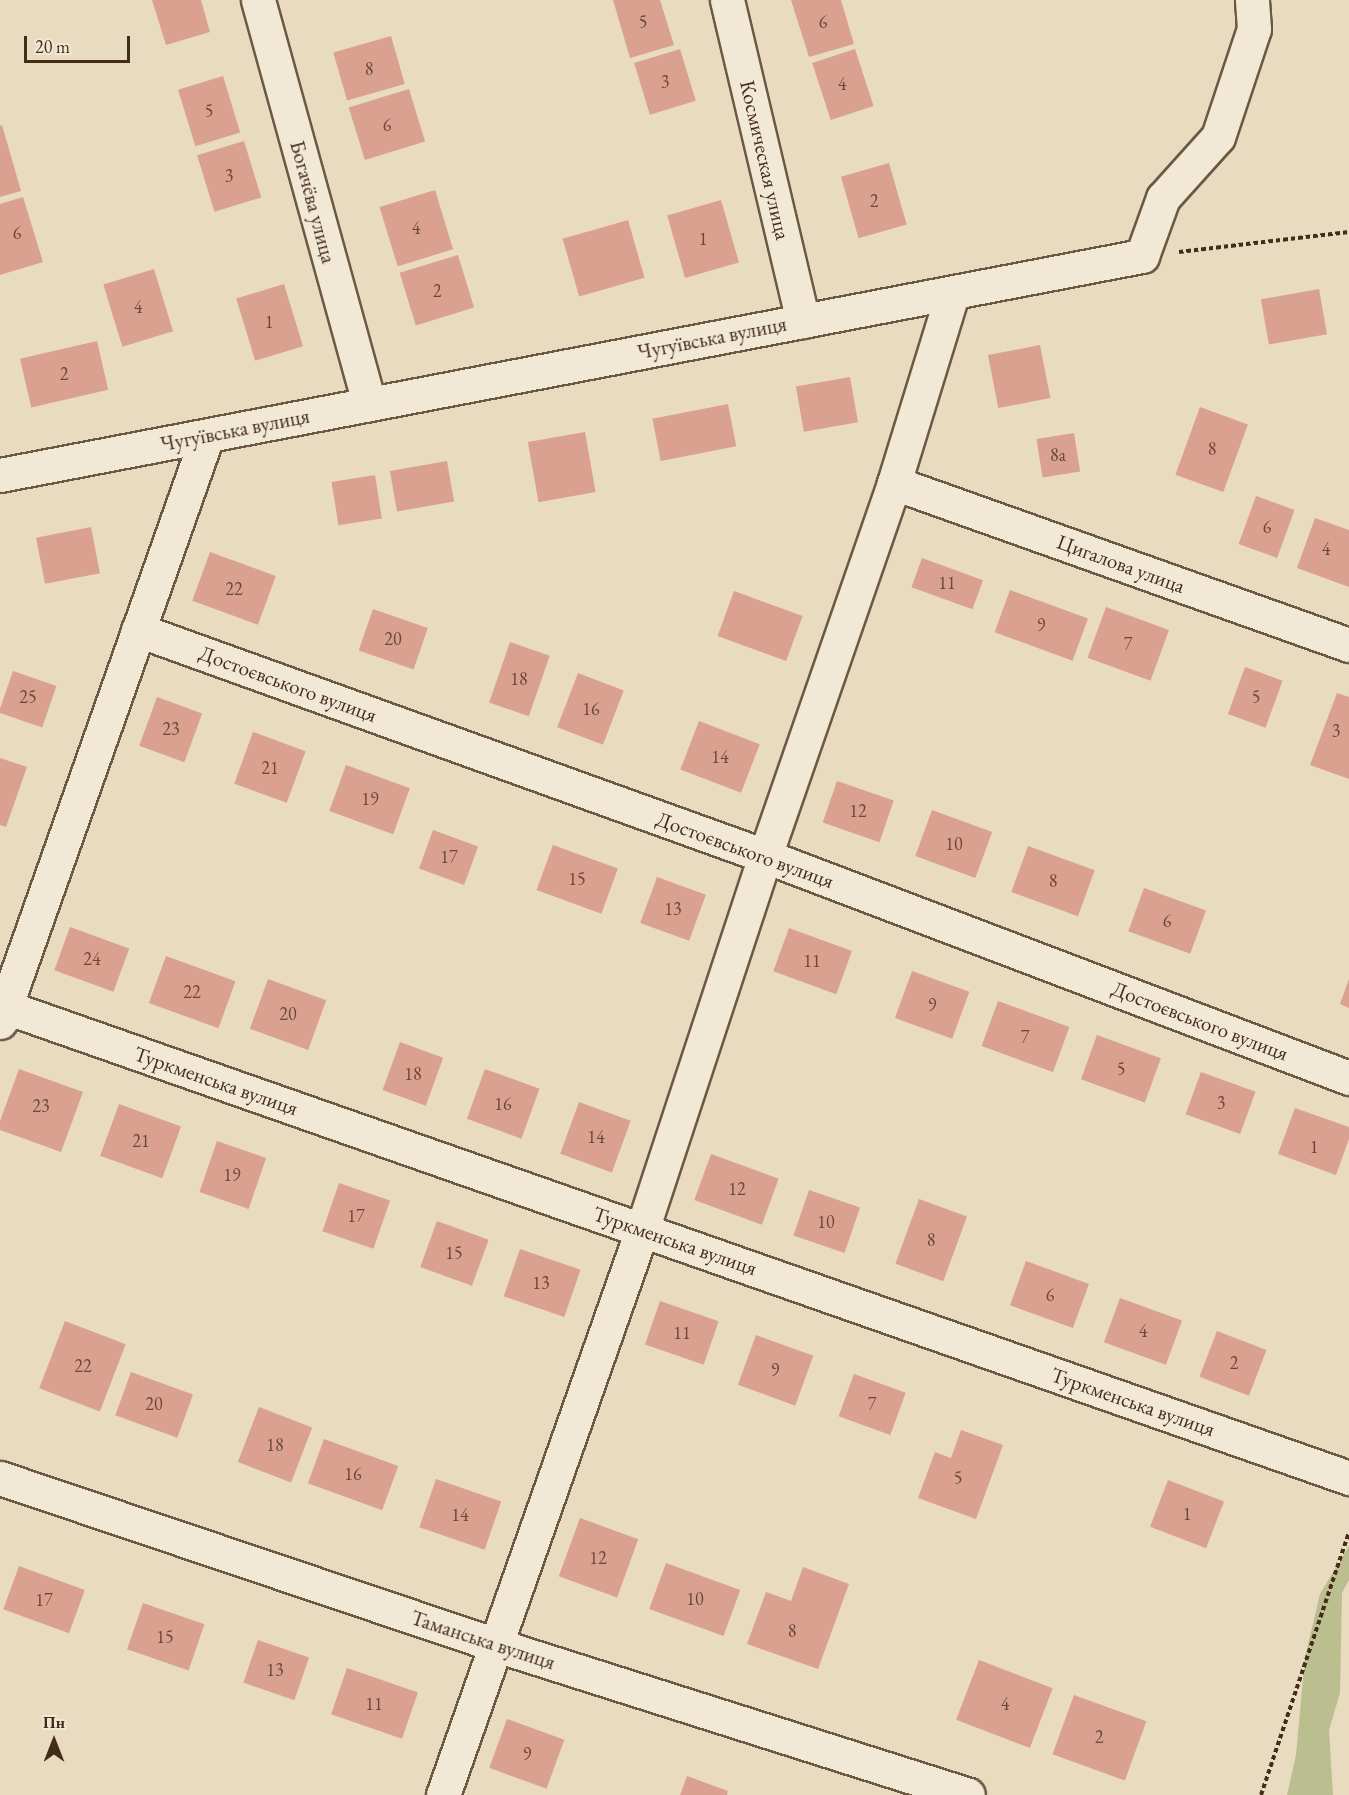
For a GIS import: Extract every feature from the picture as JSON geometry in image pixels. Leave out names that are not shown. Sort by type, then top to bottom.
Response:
[{"type":"street","name":"Богачёва улица","points":[[258,0],[369,404]]},
{"type":"street","name":"Космическая улица","points":[[727,0],[803,321]]},
{"type":"street","points":[[1142,256],[1163,198],[1218,136],[1254,29],[1252,0]]},
{"type":"street","name":"Чугуївська вулиця","points":[[0,475],[1142,256]]},
{"type":"street","points":[[442,1795],[642,1230],[765,856],[894,483],[952,294]]},
{"type":"street","points":[[2,1011],[207,436]]},
{"type":"street","name":"Цигалова улица","points":[[894,483],[1349,645]]},
{"type":"street","name":"Достоєвського вулиця","points":[[138,630],[765,856],[1349,1078]]},
{"type":"street","name":"Туркменська вулиця","points":[[2,1011],[642,1230],[1349,1478]]},
{"type":"street","name":"Таманська вулиця","points":[[0,1478],[496,1645],[968,1795]]},
{"type":"path","points":[[1142,256],[1349,232]]},
{"type":"path","points":[[1261,1795],[1349,1532]]},
{"type":"green space","points":[[1349,1546],[1349,1580],[1342,1593],[1340,1693],[1329,1730],[1333,1795],[1287,1795],[1296,1755],[1305,1657],[1320,1594]]},
{"type":"building","points":[[152,0],[201,0],[210,32],[166,45]]},
{"type":"building","points":[[613,0],[660,0],[674,45],[630,58]]},
{"type":"building","points":[[791,0],[841,0],[854,44],[809,57]]},
{"type":"building","points":[[391,36],[405,84],[347,101],[333,53]]},
{"type":"building","points":[[680,49],[696,101],[650,115],[634,63]]},
{"type":"building","points":[[855,49],[874,106],[831,120],[812,63]]},
{"type":"building","points":[[223,76],[240,132],[195,146],[178,90]]},
{"type":"building","points":[[409,89],[425,142],[365,160],[349,107]]},
{"type":"building","points":[[2,125],[21,191],[0,197],[0,126]]},
{"type":"building","points":[[244,141],[261,197],[214,212],[197,155]]},
{"type":"building","points":[[889,163],[907,225],[859,238],[841,177]]},
{"type":"building","points":[[435,190],[453,249],[398,266],[380,207]]},
{"type":"building","points":[[23,197],[43,262],[0,275],[0,204]]},
{"type":"building","points":[[721,200],[739,262],[685,278],[667,215]]},
{"type":"building","points":[[628,220],[645,278],[579,296],[563,239]]},
{"type":"building","points":[[458,255],[474,308],[416,325],[400,273]]},
{"type":"building","points":[[154,269],[173,331],[122,347],[103,284]]},
{"type":"building","points":[[284,284],[303,346],[255,361],[236,299]]},
{"type":"building","points":[[1319,289],[1327,334],[1269,345],[1261,299]]},
{"type":"building","points":[[97,341],[108,390],[31,407],[20,359]]},
{"type":"building","points":[[1040,345],[1050,398],[998,408],[988,355]]},
{"type":"building","points":[[850,377],[858,422],[804,432],[796,387]]},
{"type":"building","points":[[728,404],[736,446],[661,461],[652,419]]},
{"type":"building","points":[[1200,407],[1248,424],[1223,492],[1175,475]]},
{"type":"building","points":[[585,432],[596,492],[538,502],[528,442]]},
{"type":"building","points":[[1074,433],[1080,472],[1043,477],[1036,439]]},
{"type":"building","points":[[447,461],[454,501],[397,511],[390,471]]},
{"type":"building","points":[[375,475],[382,518],[338,525],[332,482]]},
{"type":"building","points":[[1256,496],[1295,510],[1277,558],[1239,544]]},
{"type":"building","points":[[1315,518],[1349,530],[1349,587],[1297,568]]},
{"type":"building","points":[[91,527],[100,573],[45,584],[36,538]]},
{"type":"building","points":[[210,552],[276,576],[258,625],[192,601]]},
{"type":"building","points":[[922,558],[983,580],[972,609],[911,587]]},
{"type":"building","points":[[1010,590],[1088,618],[1073,661],[995,632]]},
{"type":"building","points":[[734,591],[803,616],[786,661],[718,636]]},
{"type":"building","points":[[1106,607],[1169,630],[1150,681],[1088,658]]},
{"type":"building","points":[[373,609],[428,628],[414,669],[359,651]]},
{"type":"building","points":[[510,642],[550,656],[529,716],[489,703]]},
{"type":"building","points":[[1245,667],[1283,681],[1265,728],[1228,714]]},
{"type":"building","points":[[13,671],[56,686],[42,728],[0,713]]},
{"type":"building","points":[[578,673],[624,691],[603,745],[557,727]]},
{"type":"building","points":[[1337,693],[1349,697],[1349,779],[1310,765]]},
{"type":"building","points":[[157,697],[202,713],[184,762],[139,746]]},
{"type":"building","points":[[699,721],[760,744],[741,793],[680,770]]},
{"type":"building","points":[[253,732],[306,751],[287,803],[234,784]]},
{"type":"building","points":[[0,758],[27,767],[6,827],[0,825]]},
{"type":"building","points":[[346,765],[410,788],[393,834],[329,811]]},
{"type":"building","points":[[837,781],[894,801],[879,842],[823,823]]},
{"type":"building","points":[[932,810],[992,832],[975,878],[915,856]]},
{"type":"building","points":[[433,830],[478,846],[464,885],[419,869]]},
{"type":"building","points":[[553,845],[618,869],[601,914],[537,890]]},
{"type":"building","points":[[1028,846],[1095,870],[1078,916],[1011,892]]},
{"type":"building","points":[[657,877],[706,895],[689,941],[640,923]]},
{"type":"building","points":[[1144,888],[1206,911],[1190,954],[1128,931]]},
{"type":"building","points":[[70,927],[129,949],[113,992],[54,970]]},
{"type":"building","points":[[789,928],[852,951],[836,994],[773,971]]},
{"type":"building","points":[[166,956],[236,981],[218,1028],[149,1003]]},
{"type":"building","points":[[912,971],[969,992],[952,1039],[895,1018]]},
{"type":"building","points":[[268,979],[326,1000],[308,1050],[250,1029]]},
{"type":"building","points":[[1349,979],[1349,1008],[1340,1004]]},
{"type":"building","points":[[998,1001],[1069,1027],[1053,1072],[982,1046]]},
{"type":"building","points":[[1097,1035],[1161,1058],[1145,1102],[1081,1079]]},
{"type":"building","points":[[400,1042],[443,1058],[426,1106],[383,1090]]},
{"type":"building","points":[[19,1069],[83,1092],[61,1152],[0,1130],[0,1121]]},
{"type":"building","points":[[485,1069],[540,1089],[521,1139],[467,1119]]},
{"type":"building","points":[[1201,1072],[1256,1092],[1240,1134],[1186,1114]]},
{"type":"building","points":[[579,1102],[631,1121],[612,1172],[560,1154]]},
{"type":"building","points":[[119,1104],[181,1127],[162,1178],[100,1156]]},
{"type":"building","points":[[1295,1108],[1349,1127],[1349,1139],[1336,1175],[1278,1154]]},
{"type":"building","points":[[217,1141],[266,1158],[249,1209],[199,1192]]},
{"type":"building","points":[[711,1154],[779,1179],[762,1225],[694,1200]]},
{"type":"building","points":[[339,1183],[390,1201],[373,1249],[322,1231]]},
{"type":"building","points":[[809,1190],[860,1208],[844,1253],[793,1235]]},
{"type":"building","points":[[919,1199],[967,1216],[943,1281],[895,1264]]},
{"type":"building","points":[[437,1221],[489,1240],[472,1286],[420,1267]]},
{"type":"building","points":[[520,1249],[581,1270],[564,1317],[504,1296]]},
{"type":"building","points":[[1026,1261],[1089,1284],[1073,1328],[1010,1305]]},
{"type":"building","points":[[1120,1298],[1182,1321],[1166,1365],[1104,1342]]},
{"type":"building","points":[[660,1301],[719,1321],[704,1365],[645,1344]]},
{"type":"building","points":[[65,1321],[126,1344],[100,1412],[39,1388]]},
{"type":"building","points":[[1217,1331],[1266,1350],[1249,1396],[1199,1377]]},
{"type":"building","points":[[756,1335],[813,1356],[795,1406],[738,1385]]},
{"type":"building","points":[[131,1372],[193,1395],[177,1438],[115,1415]]},
{"type":"building","points":[[854,1374],[906,1393],[890,1435],[839,1416]]},
{"type":"building","points":[[259,1407],[312,1427],[291,1483],[238,1462]]},
{"type":"building","points":[[961,1430],[1003,1445],[976,1519],[918,1498],[935,1452],[951,1458]]},
{"type":"building","points":[[324,1439],[398,1466],[382,1510],[308,1483]]},
{"type":"building","points":[[436,1479],[501,1501],[485,1550],[419,1527]]},
{"type":"building","points":[[1168,1480],[1224,1502],[1206,1548],[1150,1527]]},
{"type":"building","points":[[580,1518],[638,1539],[617,1597],[559,1576]]},
{"type":"building","points":[[666,1563],[740,1590],[723,1636],[649,1609]]},
{"type":"building","points":[[19,1566],[85,1590],[69,1633],[3,1609]]},
{"type":"building","points":[[803,1567],[849,1584],[818,1669],[747,1644],[766,1592],[791,1601]]},
{"type":"building","points":[[143,1603],[204,1624],[189,1670],[127,1649]]},
{"type":"building","points":[[258,1640],[309,1658],[294,1700],[243,1683]]},
{"type":"building","points":[[979,1660],[1053,1688],[1030,1748],[956,1720]]},
{"type":"building","points":[[347,1668],[418,1692],[402,1739],[331,1714]]},
{"type":"building","points":[[1074,1695],[1146,1721],[1125,1781],[1052,1754]]},
{"type":"building","points":[[507,1719],[564,1740],[547,1789],[489,1768]]},
{"type":"building","points":[[687,1776],[728,1791],[727,1795],[680,1795]]}]
